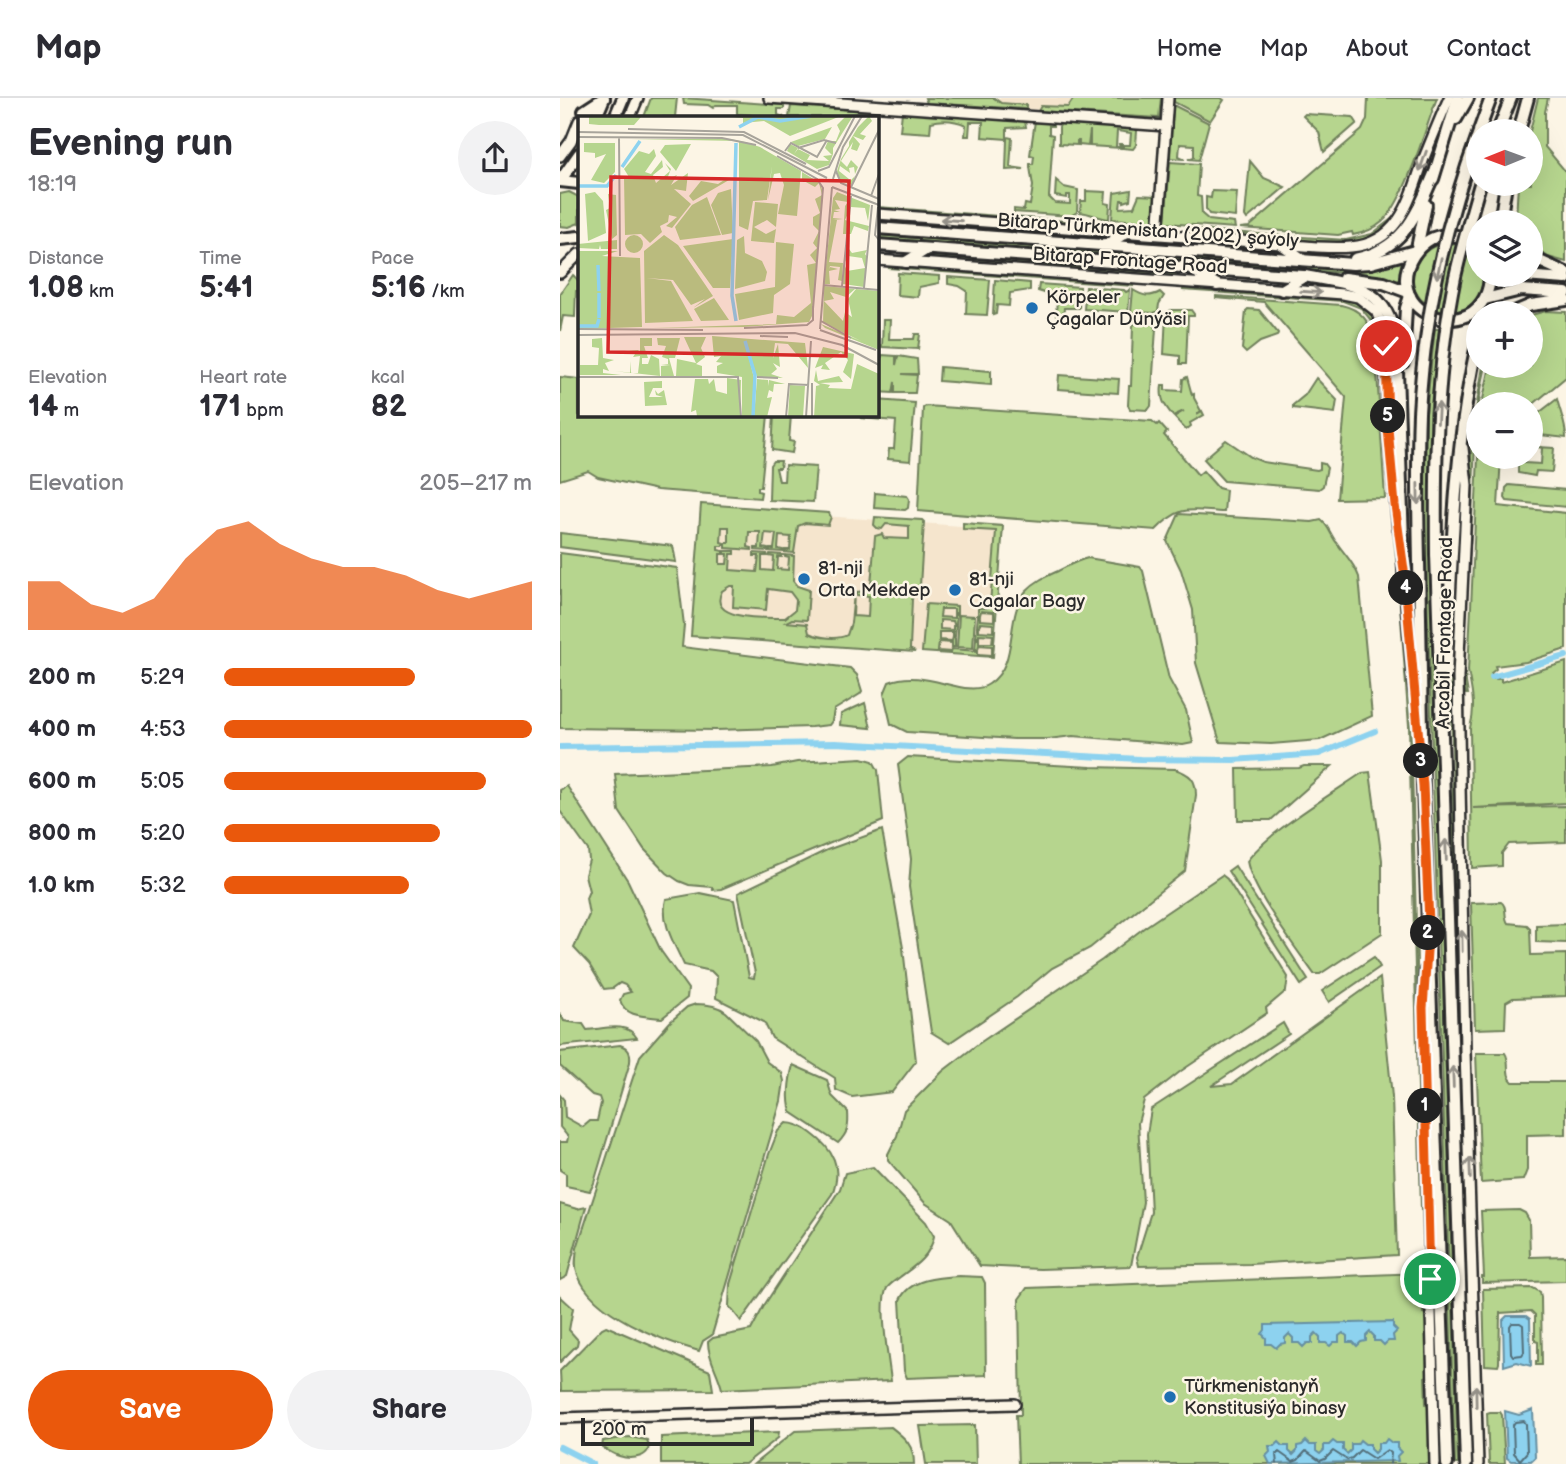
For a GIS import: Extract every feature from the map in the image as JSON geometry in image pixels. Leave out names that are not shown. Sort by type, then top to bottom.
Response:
[{"type":"main road","points":[[582,116],[604,98]]},
{"type":"main road","points":[[596,116],[604,98]]},
{"type":"main road","points":[[1399,432],[1405,308],[1409,294],[1406,271],[1416,249],[1434,174],[1458,98]]},
{"type":"main road","points":[[1443,147],[1468,98]]},
{"type":"main road","points":[[1483,119],[1491,98]]},
{"type":"main road","points":[[1503,119],[1511,98]]},
{"type":"main road","points":[[1522,119],[1528,98]]},
{"type":"main road","points":[[578,155],[560,181],[578,183]]},
{"type":"main road","points":[[1447,1464],[1423,785],[1419,410],[1430,321],[1450,223],[1466,167]]},
{"type":"main road","points":[[1322,261],[1367,257],[1392,243],[1409,226],[1434,174]]},
{"type":"main road","points":[[1466,1464],[1435,466],[1439,394],[1455,277],[1477,196]]},
{"type":"main road","name":"Bitarap Türkmenistan (2002) şaýoly","points":[[879,227],[1371,264],[1416,249],[1429,239],[1443,235],[1466,240]]},
{"type":"main road","points":[[1106,245],[1128,232]]},
{"type":"main road","points":[[560,251],[570,239]]},
{"type":"main road","points":[[1281,244],[1303,259]]},
{"type":"main road","name":"Bitarap Türkmenistan (2002) şaýoly","points":[[878,246],[1369,280],[1384,283],[1409,294]]},
{"type":"main road","points":[[905,262],[928,249]]},
{"type":"main road","points":[[1543,262],[1566,273]]},
{"type":"main road","points":[[1191,268],[1217,285]]},
{"type":"main road","points":[[1282,290],[1305,276],[1362,288],[1371,292],[1385,308],[1394,326],[1404,570],[1423,785]]},
{"type":"main road","points":[[1543,277],[1566,279]]},
{"type":"main road","points":[[1493,301],[1521,290],[1566,293]]},
{"type":"main road","points":[[1409,294],[1417,306],[1437,319],[1466,316]]},
{"type":"main road","points":[[1543,303],[1566,300]]},
{"type":"main road","points":[[1442,748],[1462,433],[1470,378]]},
{"type":"main road","points":[[1465,404],[1475,378]]},
{"type":"street","points":[[581,116],[589,98]]},
{"type":"street","points":[[630,116],[638,98]]},
{"type":"street","points":[[769,98],[1166,126]]},
{"type":"street","points":[[1158,234],[1168,98]]},
{"type":"street","name":"Bitarap Frontage Road","points":[[878,214],[1351,247],[1369,243],[1389,231],[1405,214],[1449,98]]},
{"type":"street","points":[[560,156],[571,141],[578,124]]},
{"type":"street","points":[[560,273],[578,255]]},
{"type":"street","name":"Bitarap Frontage Road","points":[[878,260],[1350,295],[1367,303],[1376,311],[1385,333],[1388,428],[1404,570]]},
{"type":"street","name":"Arcabil Frontage Road","points":[[1462,433],[1467,485],[1458,638],[1461,895],[1478,1464]]},
{"type":"street","points":[[1429,923],[1423,1008],[1435,1464]]},
{"type":"street","points":[[560,1418],[1015,1404]]},
{"type":"shaded area","points":[[981,98],[1159,98],[1158,118],[981,106]]},
{"type":"shaded area","name":"81-nji Orta Mekdep","points":[[700,507],[1003,529],[993,657],[691,636]]},
{"type":"green space","points":[[651,98],[677,98],[675,116],[644,116]]},
{"type":"green space","points":[[683,98],[784,105],[784,109],[778,109],[778,115],[781,116],[752,116],[737,114],[737,105],[716,105],[713,108],[708,105],[684,104]]},
{"type":"green space","points":[[925,98],[994,98],[1001,103],[1026,105],[1026,109],[927,103]]},
{"type":"green space","points":[[1074,98],[1161,98],[1159,118],[1038,111],[1041,106],[1068,107]]},
{"type":"green space","points":[[1174,98],[1224,100],[1210,121],[1174,102]]},
{"type":"green space","points":[[1368,98],[1437,98],[1399,199],[1382,222],[1368,231],[1353,235],[1352,232],[1338,235],[1240,228],[1249,227],[1362,130],[1367,119]]},
{"type":"green space","points":[[1538,98],[1548,98],[1545,112],[1545,147],[1566,172],[1566,262],[1543,253],[1543,210],[1516,210],[1517,196],[1544,196],[1544,119],[1533,119]]},
{"type":"green space","points":[[1173,105],[1209,123],[1199,160],[1188,159],[1194,157],[1194,145],[1180,144],[1179,156],[1185,159],[1170,158]]},
{"type":"green space","points":[[791,106],[868,111],[868,116],[789,116]]},
{"type":"green space","points":[[902,112],[1025,121],[1026,127],[1007,128],[1007,137],[1012,138],[1010,167],[1024,169],[1006,170],[1007,139],[982,137],[983,122],[970,122],[969,136],[965,136],[966,125],[949,120],[931,122],[930,133],[900,131]]},
{"type":"green space","points":[[1303,116],[1353,117],[1357,123],[1324,152],[1319,132]]},
{"type":"green space","points":[[1035,121],[1053,124],[1049,126],[1049,134],[1053,135],[1049,197],[1055,203],[1070,204],[1070,195],[1067,195],[1067,198],[1055,196],[1056,180],[1064,187],[1078,190],[1077,212],[1071,216],[1014,212],[1014,209],[1024,210],[1025,204],[1030,205],[1033,186],[1030,164],[1033,164],[1034,156],[1030,155]]},
{"type":"green space","points":[[1061,123],[1135,128],[1136,145],[1133,149],[1123,148],[1123,145],[1130,145],[1131,133],[1117,131],[1116,147],[1120,148],[1090,146],[1090,130],[1088,146],[1079,145],[1079,141],[1077,145],[1059,144]]},
{"type":"green space","points":[[1250,161],[1264,178],[1285,187],[1247,219],[1245,216]]},
{"type":"green space","points":[[1170,162],[1199,164],[1197,196],[1201,197],[1202,214],[1209,220],[1234,223],[1235,228],[1165,223]]},
{"type":"green space","points":[[1131,190],[1130,200],[1121,200],[1120,208],[1134,207],[1139,195],[1155,196],[1153,222],[1112,219],[1114,193]]},
{"type":"green space","points":[[1086,191],[1106,192],[1105,203],[1110,204],[1109,219],[1080,212],[1081,201],[1086,201]]},
{"type":"green space","points":[[1212,191],[1237,192],[1235,217],[1209,214],[1206,197],[1211,198]]},
{"type":"green space","points":[[569,192],[578,196],[578,223],[569,227],[560,226],[560,194]]},
{"type":"green space","points":[[878,207],[1066,221],[1059,224],[878,210]]},
{"type":"green space","points":[[1394,217],[1396,220],[1379,233],[1361,241],[1346,243],[1188,233],[1188,229],[1346,240],[1372,234]]},
{"type":"green space","points":[[878,218],[1115,235],[1102,239],[887,223]]},
{"type":"green space","points":[[878,235],[1181,257],[1180,261],[878,239]]},
{"type":"green space","points":[[1452,243],[1466,248],[1466,287],[1481,287],[1474,301],[1466,301],[1466,308],[1455,312],[1440,311],[1426,304],[1416,293],[1413,278],[1419,260],[1425,252],[1438,245]]},
{"type":"green space","points":[[928,256],[1179,274],[1179,278],[920,259]]},
{"type":"green space","points":[[1405,257],[1401,286],[1382,277],[1362,274],[1185,262],[1186,258],[1346,269]]},
{"type":"green space","points":[[902,265],[1121,282],[1134,286],[888,268]]},
{"type":"green space","points":[[898,273],[939,276],[939,283],[919,287],[918,297],[897,295]]},
{"type":"green space","points":[[573,275],[578,280],[575,317],[563,316],[560,331],[560,294]]},
{"type":"green space","points":[[948,277],[990,280],[987,315],[966,314],[967,291],[948,284]]},
{"type":"green space","points":[[995,280],[1030,283],[1030,290],[1010,293],[1009,306],[997,305],[996,314],[993,315]]},
{"type":"green space","points":[[1039,284],[1080,287],[1079,308],[1064,308],[1063,317],[1056,316],[1057,297],[1038,291]]},
{"type":"green space","points":[[1183,286],[1344,298],[1363,306],[1378,324],[1375,325],[1361,308],[1343,301],[1183,290]]},
{"type":"green space","points":[[1086,287],[1126,292],[1130,290],[1128,312],[1084,309]]},
{"type":"green space","points":[[1133,290],[1146,296],[1160,292],[1164,296],[1158,311],[1131,312]]},
{"type":"green space","points":[[1216,296],[1341,305],[1364,317],[1375,341],[1385,498],[1337,499],[1346,397],[1264,302]]},
{"type":"green space","points":[[1248,309],[1259,310],[1278,333],[1246,353],[1242,349]]},
{"type":"green space","points":[[1171,310],[1191,310],[1194,314],[1188,316],[1186,364],[1180,364],[1180,356],[1164,354],[1166,314]]},
{"type":"green space","points":[[1543,312],[1566,312],[1566,377],[1543,396],[1543,392],[1485,392],[1487,378],[1543,378]]},
{"type":"green space","points":[[883,320],[890,320],[889,339],[914,339],[915,334],[920,334],[918,349],[882,347]]},
{"type":"green space","points":[[1136,322],[1154,324],[1156,328],[1151,406],[1148,410],[1130,409],[1128,405],[1133,326]]},
{"type":"green space","points":[[1380,328],[1388,471],[1399,564],[1411,726],[1423,1202],[1421,1211],[1409,726],[1397,565],[1386,472],[1377,329]]},
{"type":"green space","points":[[1435,329],[1439,329],[1430,414],[1429,527],[1458,1464],[1455,1464],[1425,527],[1426,414]]},
{"type":"green space","points":[[882,355],[896,356],[896,365],[898,356],[917,359],[918,374],[902,374],[917,375],[915,393],[895,393],[895,382],[893,393],[878,392]]},
{"type":"green space","points":[[940,367],[991,371],[991,385],[939,381]]},
{"type":"green space","points":[[1059,375],[1119,379],[1118,393],[1058,389]]},
{"type":"green space","points":[[560,377],[578,379],[578,416],[768,416],[761,487],[758,487],[760,498],[657,490],[598,477],[588,471],[560,480]]},
{"type":"green space","points":[[1187,377],[1192,395],[1194,394],[1201,411],[1197,414],[1202,411],[1204,415],[1190,423],[1191,426],[1186,430],[1174,417],[1184,411],[1173,416],[1163,402],[1162,385],[1165,385],[1165,390],[1182,391],[1183,379]]},
{"type":"green space","points":[[1316,378],[1337,400],[1335,413],[1293,408]]},
{"type":"green space","points":[[1481,378],[1484,378],[1481,392],[1479,392]]},
{"type":"green space","points":[[1557,399],[1566,438],[1543,435],[1543,410]]},
{"type":"green space","points":[[878,400],[915,403],[910,461],[888,459],[889,449],[894,449],[896,421],[861,418],[878,416]]},
{"type":"green space","points":[[926,406],[1152,421],[1157,425],[1159,423],[1167,432],[1164,435],[1198,475],[1203,471],[1218,488],[1226,490],[1224,512],[1186,510],[1172,516],[1156,530],[918,511],[923,408]]},
{"type":"green space","points":[[774,416],[791,416],[789,441],[794,442],[792,453],[772,450]]},
{"type":"green space","points":[[1226,440],[1263,462],[1317,470],[1320,469],[1320,463],[1324,464],[1327,468],[1323,486],[1319,489],[1224,481],[1204,459]]},
{"type":"green space","points":[[1543,447],[1554,448],[1552,472],[1536,471],[1535,476],[1518,473],[1518,469],[1543,469]]},
{"type":"green space","points":[[773,461],[781,461],[780,468],[776,468],[779,481],[784,481],[785,465],[816,467],[813,502],[769,500],[770,465]]},
{"type":"green space","points":[[1470,469],[1474,469],[1465,613],[1464,655],[1468,694],[1461,676]]},
{"type":"green space","points":[[1477,469],[1500,469],[1498,506],[1566,513],[1566,649],[1526,662],[1495,666],[1496,669],[1491,673],[1494,679],[1501,679],[1501,682],[1566,662],[1566,803],[1473,808],[1566,806],[1566,842],[1509,844],[1502,853],[1502,866],[1472,868],[1470,728],[1473,706],[1468,671]]},
{"type":"green space","points":[[1509,485],[1566,490],[1566,507],[1507,501],[1506,488]]},
{"type":"green space","points":[[1462,488],[1454,688],[1457,900],[1474,1464],[1455,901],[1451,688]]},
{"type":"green space","points":[[875,493],[907,496],[908,508],[874,508]]},
{"type":"green space","points":[[701,504],[829,513],[831,517],[828,525],[805,523],[798,526],[794,553],[785,552],[790,550],[791,537],[779,536],[778,549],[783,552],[770,551],[774,549],[776,534],[765,533],[763,548],[768,551],[755,550],[759,548],[760,532],[749,532],[748,547],[752,550],[726,548],[726,543],[729,543],[729,527],[722,527],[721,542],[724,543],[723,546],[718,546],[718,550],[723,551],[723,554],[720,554],[720,564],[727,564],[728,554],[725,554],[725,551],[735,551],[735,554],[731,554],[730,570],[757,572],[759,556],[754,556],[754,553],[767,554],[762,556],[762,570],[773,571],[774,557],[769,556],[770,554],[782,555],[778,557],[777,569],[788,570],[789,558],[785,555],[794,556],[793,581],[797,586],[809,590],[807,620],[792,619],[786,622],[807,624],[809,633],[828,638],[847,635],[854,593],[853,616],[868,617],[869,596],[857,595],[857,592],[866,591],[871,585],[875,536],[882,534],[884,538],[909,539],[909,526],[886,524],[882,529],[877,528],[874,525],[875,517],[924,522],[920,586],[912,599],[910,649],[915,652],[691,636]],"holes":[[[734,586],[733,607],[766,610],[768,589],[790,592],[796,600],[795,610],[785,618],[730,613],[719,601],[722,591]]]},
{"type":"green space","points":[[1179,514],[1324,522],[1359,577],[1372,716],[1320,740],[1271,744],[1220,742],[1196,663],[1193,610],[1181,570],[1167,541]]},
{"type":"green space","points":[[963,523],[1003,526],[993,657],[922,652],[926,604],[957,606],[957,613],[954,613],[954,609],[941,609],[940,617],[954,618],[954,615],[957,615],[956,624],[953,621],[940,620],[940,629],[953,630],[953,626],[956,626],[955,636],[953,632],[939,632],[939,640],[952,641],[953,637],[955,638],[955,647],[952,647],[952,643],[939,642],[938,651],[951,652],[952,649],[992,655],[992,646],[979,645],[978,649],[975,649],[976,639],[979,639],[979,643],[992,643],[993,635],[979,634],[979,637],[976,637],[977,628],[979,631],[993,632],[993,624],[980,623],[977,626],[978,616],[980,620],[994,621],[994,612],[981,611],[978,615],[978,608],[987,608],[990,604],[996,531],[963,529]]},
{"type":"green space","points":[[560,533],[673,546],[676,562],[560,547]]},
{"type":"green space","points":[[560,553],[677,568],[684,625],[682,647],[850,668],[857,675],[862,691],[834,710],[829,725],[716,730],[560,728]]},
{"type":"green space","points":[[1088,558],[1140,567],[1143,571],[1169,679],[1186,710],[1193,743],[1183,745],[1073,736],[1014,739],[907,732],[891,724],[884,694],[889,682],[917,678],[968,688],[989,684],[1005,665],[1015,614],[1026,591],[1045,577]]},
{"type":"green space","points":[[959,615],[975,616],[973,648],[957,647]]},
{"type":"green space","points":[[865,703],[871,728],[840,725],[841,714]]},
{"type":"green space","points":[[908,757],[1180,771],[1193,781],[1196,795],[1185,871],[1090,948],[1052,968],[1017,997],[949,1043],[931,1032],[909,887],[911,859],[898,765]]},
{"type":"green space","points":[[862,758],[873,761],[878,770],[883,821],[721,889],[689,885],[667,873],[644,849],[619,811],[615,774],[772,767],[797,762]]},
{"type":"green space","points":[[1332,766],[1271,820],[1238,820],[1237,769]]},
{"type":"green space","points":[[1370,772],[1382,860],[1382,933],[1320,974],[1314,974],[1265,903],[1247,861],[1269,838],[1300,814],[1362,773]]},
{"type":"green space","points":[[567,786],[628,881],[661,951],[688,989],[687,998],[662,1018],[637,1015],[627,1010],[620,1000],[623,994],[631,992],[620,983],[613,988],[604,989],[589,964],[574,948],[589,915],[586,898],[589,891],[585,875],[589,860],[588,850],[560,811],[560,790]]},
{"type":"green space","points":[[882,830],[903,948],[916,1061],[892,1092],[852,1097],[836,1090],[835,1078],[772,1038],[764,1022],[716,998],[717,977],[711,971],[684,965],[669,933],[665,916],[666,899],[700,893],[734,900],[749,977],[754,978],[738,893],[827,850]]},
{"type":"green space","points":[[1235,866],[1308,980],[1301,985],[1228,871]]},
{"type":"green space","points":[[1222,875],[1288,977],[1286,991],[1266,1008],[1267,1013],[1181,1071],[1144,1100],[1138,1123],[1143,1202],[1131,1266],[1040,1269],[980,1266],[951,1220],[925,1203],[888,1160],[904,1110],[943,1071],[978,1044]]},
{"type":"green space","points":[[1501,902],[1508,923],[1527,925],[1530,928],[1531,955],[1566,954],[1566,996],[1513,998],[1506,1002],[1505,1028],[1475,1029],[1471,903]]},
{"type":"green space","points":[[1566,924],[1566,943],[1536,942],[1536,925]]},
{"type":"green space","points":[[1374,957],[1380,967],[1329,1002],[1322,991]]},
{"type":"green space","points":[[1380,978],[1392,1097],[1397,1255],[1250,1264],[1139,1266],[1137,1257],[1151,1212],[1147,1134],[1151,1109],[1283,1023],[1289,1034],[1211,1086],[1232,1084]]},
{"type":"green space","points":[[696,1004],[712,1005],[726,1012],[756,1041],[767,1062],[782,1073],[784,1081],[781,1101],[712,1335],[703,1341],[699,1351],[649,1333],[613,1314],[586,1289],[577,1272],[576,1262],[577,1248],[640,1056],[670,1022],[687,1007]]},
{"type":"green space","points":[[560,1013],[564,1021],[583,1024],[587,1030],[621,1028],[627,1029],[637,1038],[560,1046]]},
{"type":"green space","points":[[620,1045],[629,1051],[630,1062],[594,1183],[590,1191],[566,1186],[566,1174],[560,1170],[560,1142],[567,1142],[568,1137],[560,1127],[560,1095],[564,1100],[565,1117],[583,1127],[590,1121],[597,1121],[601,1103],[599,1097],[592,1095],[560,1066],[560,1052]]},
{"type":"green space","points":[[1476,1053],[1505,1053],[1509,1076],[1513,1082],[1566,1082],[1566,1134],[1527,1135],[1527,1170],[1523,1180],[1481,1183]]},
{"type":"green space","points":[[793,1065],[827,1080],[832,1096],[848,1112],[847,1129],[838,1143],[791,1112],[789,1088]]},
{"type":"green space","points":[[786,1123],[802,1127],[825,1145],[834,1159],[835,1184],[832,1194],[741,1321],[729,1306],[730,1284],[769,1154],[778,1131]]},
{"type":"green space","points":[[873,1167],[926,1222],[934,1236],[930,1249],[917,1264],[887,1288],[884,1319],[891,1381],[722,1389],[708,1342],[713,1338],[751,1330],[840,1189],[845,1173]]},
{"type":"green space","points":[[560,1204],[577,1209],[586,1207],[567,1276],[560,1280]]},
{"type":"green space","points":[[1519,1210],[1525,1213],[1529,1220],[1530,1257],[1566,1256],[1566,1281],[1482,1283],[1481,1211]]},
{"type":"green space","points":[[1422,1273],[1428,1376],[1425,1377],[1426,1404],[1429,1405],[1431,1464],[1018,1464],[1016,1415],[1021,1415],[1019,1299],[1027,1288]]},
{"type":"green space","points":[[982,1277],[985,1283],[986,1375],[907,1378],[904,1371],[900,1300],[904,1293],[917,1283],[933,1278]]},
{"type":"green space","points":[[1533,1288],[1540,1292],[1541,1297],[1542,1365],[1536,1365],[1538,1342],[1535,1341],[1535,1315],[1531,1311],[1500,1313],[1499,1363],[1498,1366],[1485,1365],[1483,1289]]},
{"type":"green space","points":[[560,1296],[573,1308],[569,1330],[578,1340],[577,1345],[560,1362]]},
{"type":"green space","points":[[606,1326],[710,1371],[713,1390],[561,1391],[560,1371]]},
{"type":"green space","points":[[1500,1412],[1502,1415],[1505,1464],[1489,1464],[1487,1413]]},
{"type":"green space","points":[[975,1425],[976,1464],[926,1464],[920,1426]]},
{"type":"green space","points":[[891,1427],[908,1442],[914,1464],[754,1464],[795,1431]]},
{"type":"green space","points":[[779,1432],[778,1438],[745,1464],[661,1464],[661,1437]]},
{"type":"green space","points":[[629,1437],[647,1440],[648,1451],[640,1456],[624,1457],[602,1447],[603,1441]]},
{"type":"water","points":[[1507,1316],[1526,1316],[1530,1319],[1531,1366],[1517,1362],[1504,1366],[1503,1320]]},
{"type":"water","points":[[1393,1322],[1397,1331],[1393,1335],[1394,1341],[1388,1341],[1384,1345],[1380,1341],[1374,1341],[1370,1332],[1366,1341],[1357,1346],[1353,1342],[1347,1342],[1347,1336],[1343,1333],[1339,1336],[1339,1342],[1330,1346],[1320,1343],[1320,1337],[1316,1333],[1312,1337],[1312,1343],[1303,1347],[1299,1343],[1293,1343],[1289,1334],[1285,1343],[1276,1348],[1266,1344],[1266,1338],[1262,1334],[1265,1325]]},
{"type":"water","points":[[1533,1410],[1535,1457],[1531,1461],[1511,1461],[1507,1458],[1505,1411],[1519,1415]]},
{"type":"water","points":[[1387,1439],[1397,1443],[1401,1452],[1397,1456],[1398,1461],[1270,1464],[1266,1456],[1270,1452],[1269,1446],[1275,1446],[1279,1442],[1283,1446],[1289,1446],[1293,1455],[1297,1446],[1306,1441],[1310,1445],[1316,1445],[1316,1451],[1320,1454],[1324,1445],[1333,1441],[1343,1444],[1343,1450],[1347,1454],[1351,1450],[1351,1444],[1357,1444],[1360,1440],[1370,1444],[1374,1453],[1378,1449],[1378,1443],[1384,1443]]},
{"type":"waterway","points":[[1492,677],[1566,656]]},
{"type":"waterway","points":[[560,747],[835,743],[1140,759],[1233,760],[1319,754],[1375,731]]},
{"type":"waterway","points":[[560,1447],[593,1464]]},
{"type":"place","name":"Körpeler Çagalar Dünýäsi","points":[[1032,308]]},
{"type":"place","name":"81-nji Orta Mekdep","points":[[804,579]]},
{"type":"place","name":"81-nji Cagalar Bagy","points":[[955,590]]},
{"type":"place","name":"Türkmenistanyň Konstitusiýa binasy","points":[[1170,1397]]},
{"type":"route","points":[[1386,346],[1388,428],[1423,785],[1429,923],[1423,1008],[1430,1279]]}]
